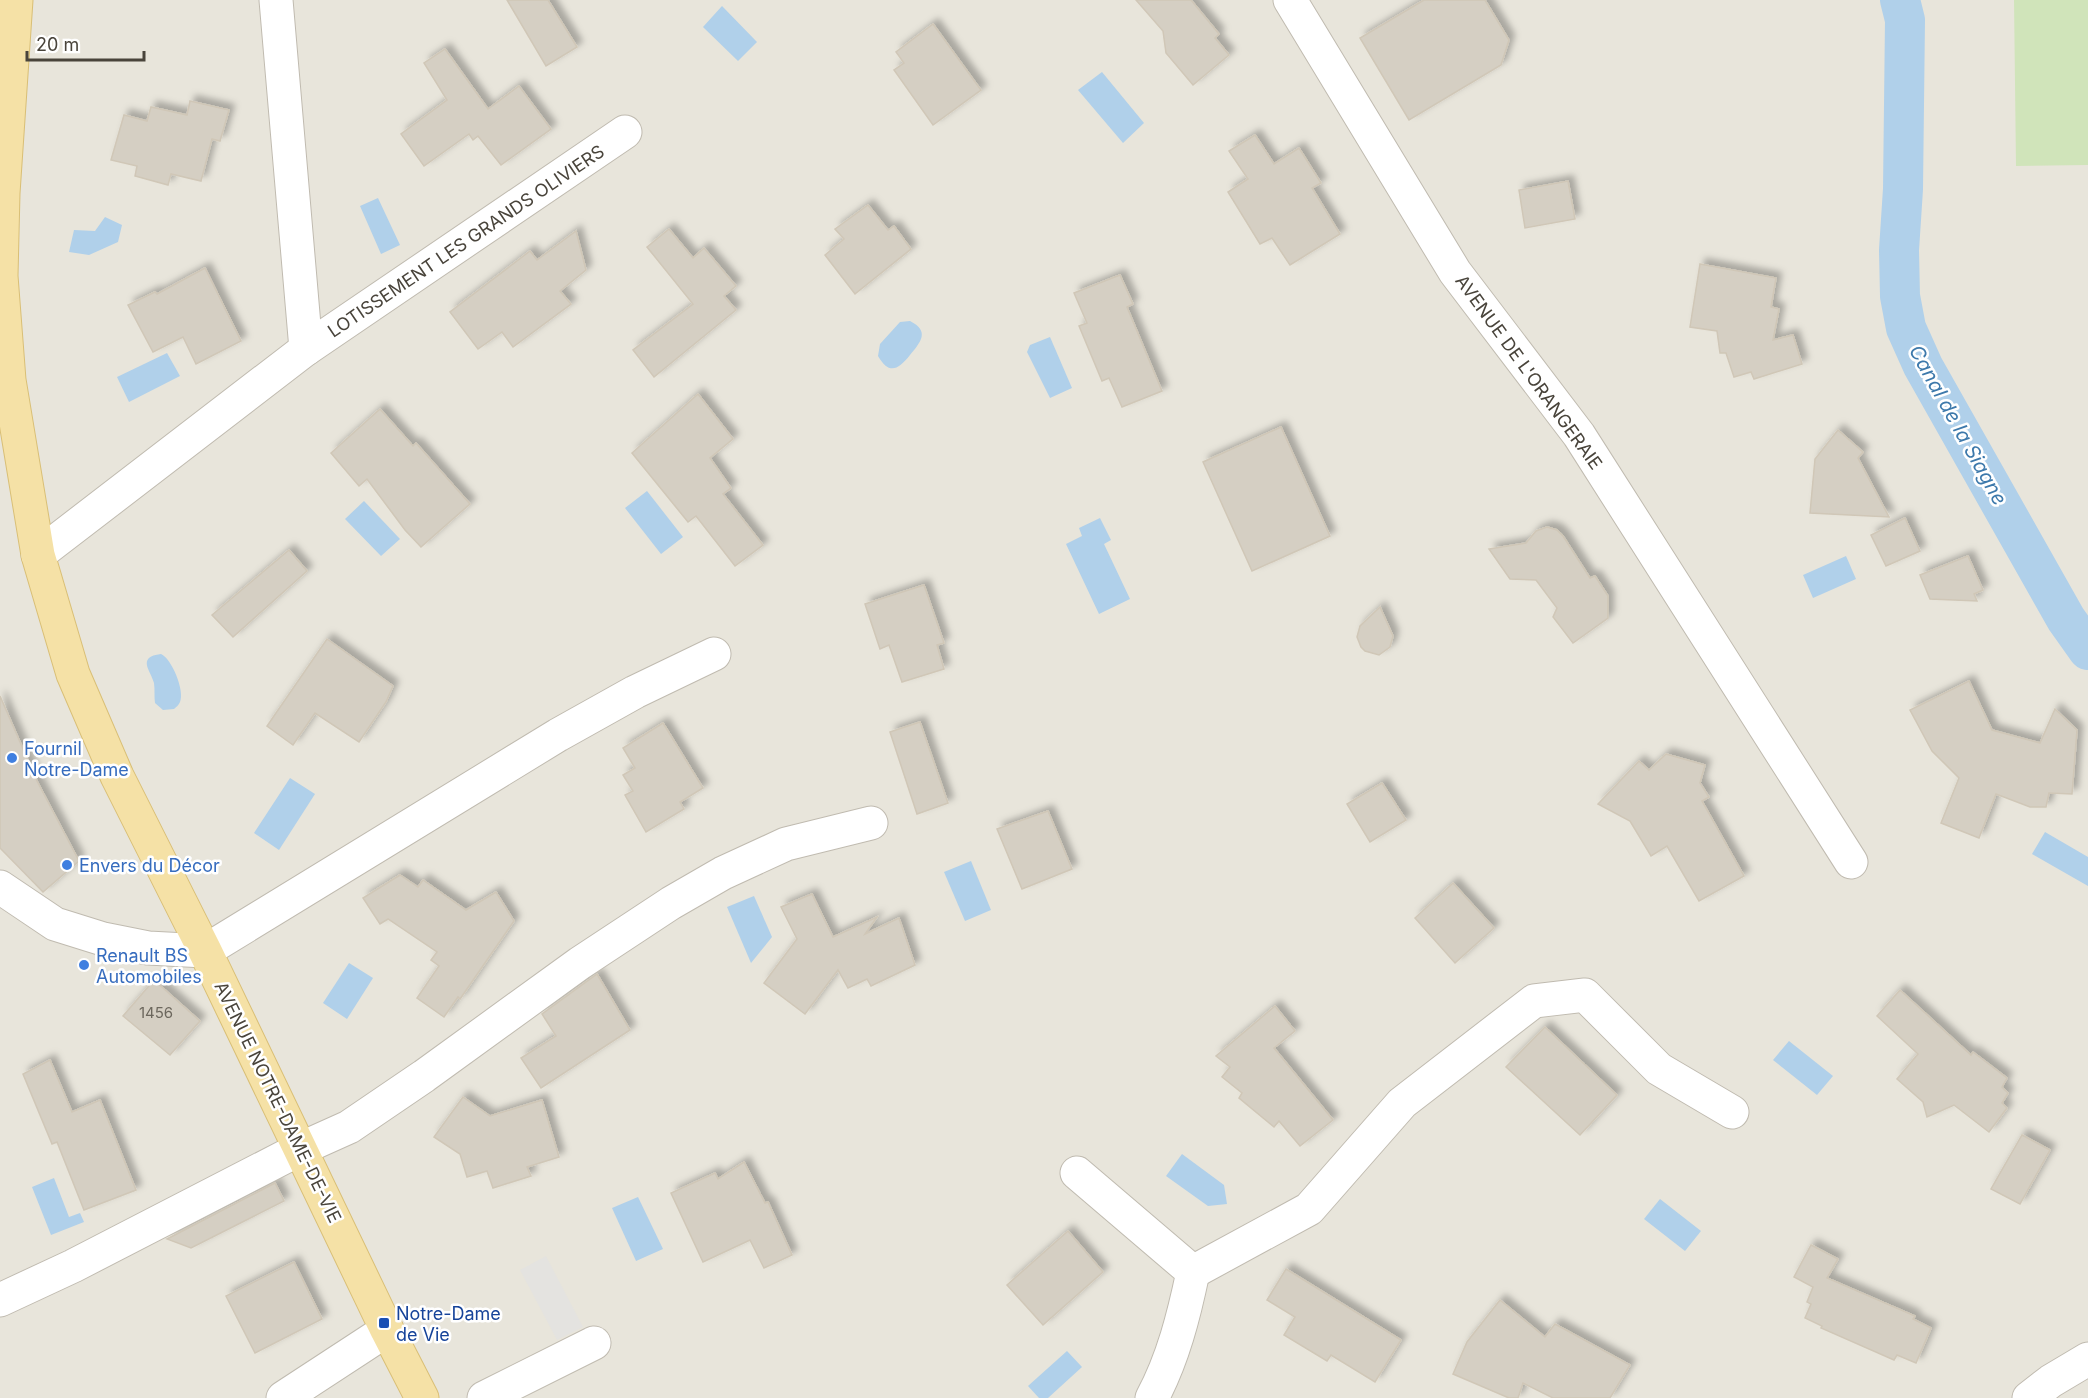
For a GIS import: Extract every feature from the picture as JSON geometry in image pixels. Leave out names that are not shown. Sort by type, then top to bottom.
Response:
[{"type":"main road","name":"AVENUE NOTRE-DAME-DE-VIE","points":[[16,0],[3,192],[1,276],[9,380],[38,555],[73,674],[117,776],[205,951],[422,1398]]},
{"type":"street","name":"LOTISSEMENT LES GRANDS OLIVIERS","points":[[276,0],[306,349]]},
{"type":"street","name":"AVENUE DE L'ORANGERAIE","points":[[1290,0],[1455,272],[1579,435],[1851,862]]},
{"type":"street","name":"LOTISSEMENT LES GRANDS OLIVIERS","points":[[38,555],[306,349],[625,132]]},
{"type":"street","points":[[0,887],[55,924],[103,939],[148,948],[205,951],[558,735],[634,692],[714,654]]},
{"type":"street","points":[[0,1300],[73,1266],[300,1149],[349,1127],[424,1076],[580,963],[671,903],[723,873],[786,844],[871,823]]},
{"type":"street","points":[[1193,1272],[1309,1209],[1402,1103],[1534,1001],[1585,995],[1659,1069],[1732,1112]]},
{"type":"street","points":[[1077,1173],[1193,1272]]},
{"type":"street","points":[[1152,1398],[1162,1380],[1185,1313],[1193,1272]]},
{"type":"street","points":[[283,1398],[387,1330]]},
{"type":"street","points":[[484,1398],[594,1343]]},
{"type":"street","points":[[2029,1398],[2051,1381],[2088,1359]]},
{"type":"shaded area","points":[[0,0],[2088,0],[2088,1398],[0,1398]]},
{"type":"shaded area","points":[[546,1256],[583,1327],[557,1340],[520,1270]]},
{"type":"green space","points":[[2014,0],[2088,0],[2088,165],[2016,166]]},
{"type":"water","points":[[722,6],[757,42],[738,61],[703,27]]},
{"type":"water","points":[[1102,72],[1144,123],[1123,143],[1078,90]]},
{"type":"water","points":[[378,198],[400,245],[381,254],[360,206]]},
{"type":"water","points":[[105,217],[122,225],[118,242],[89,255],[69,252],[74,230],[95,231]]},
{"type":"water","points":[[910,321],[920,329],[922,337],[914,350],[898,367],[890,368],[878,356],[880,344],[900,322]]},
{"type":"water","points":[[1050,337],[1072,388],[1050,398],[1027,352],[1030,345]]},
{"type":"water","points":[[167,353],[180,376],[129,402],[117,377]]},
{"type":"water","points":[[647,491],[683,537],[661,554],[625,508]]},
{"type":"water","points":[[364,501],[400,539],[381,556],[345,519]]},
{"type":"water","points":[[1100,518],[1111,540],[1104,544],[1130,599],[1099,614],[1066,544],[1082,536],[1079,528]]},
{"type":"water","points":[[1846,556],[1856,579],[1813,598],[1803,575]]},
{"type":"water","points":[[161,654],[173,668],[181,691],[180,703],[174,709],[163,710],[155,703],[154,683],[147,661]]},
{"type":"water","points":[[290,778],[315,794],[279,850],[254,833]]},
{"type":"water","points":[[2045,832],[2088,857],[2088,886],[2032,854]]},
{"type":"water","points":[[971,861],[991,910],[965,921],[944,872]]},
{"type":"water","points":[[754,896],[772,937],[751,963],[727,907]]},
{"type":"water","points":[[349,963],[373,978],[347,1019],[323,1003]]},
{"type":"water","points":[[1789,1041],[1833,1076],[1817,1095],[1773,1060]]},
{"type":"water","points":[[1182,1154],[1224,1185],[1227,1204],[1208,1206],[1166,1176]]},
{"type":"water","points":[[54,1178],[69,1217],[80,1213],[84,1222],[51,1235],[32,1187]]},
{"type":"water","points":[[638,1197],[663,1249],[636,1261],[612,1208]]},
{"type":"water","points":[[1660,1199],[1701,1231],[1685,1251],[1644,1219]]},
{"type":"water","points":[[1067,1351],[1082,1367],[1048,1398],[1039,1398],[1028,1386]]},
{"type":"building","points":[[507,0],[548,0],[577,47],[546,66]]},
{"type":"building","points":[[1136,0],[1191,0],[1219,34],[1215,38],[1229,55],[1193,85],[1166,53],[1163,31]]},
{"type":"building","points":[[1424,0],[1485,0],[1509,40],[1501,65],[1409,120],[1360,38]]},
{"type":"building","points":[[933,24],[981,90],[933,125],[894,70],[904,63],[896,52]]},
{"type":"building","points":[[445,49],[488,109],[519,86],[551,129],[501,165],[478,136],[473,140],[469,134],[424,166],[401,134],[447,100],[424,63]]},
{"type":"building","points":[[190,101],[229,110],[220,141],[212,139],[201,181],[171,174],[168,185],[135,176],[137,166],[111,160],[124,115],[147,121],[151,107],[187,115]]},
{"type":"building","points":[[1255,135],[1274,164],[1299,148],[1321,183],[1312,188],[1340,234],[1290,265],[1272,238],[1260,244],[1228,192],[1248,179],[1229,151]]},
{"type":"building","points":[[1568,181],[1575,219],[1525,228],[1519,190]]},
{"type":"building","points":[[868,205],[888,230],[894,226],[911,249],[855,294],[825,255],[844,239],[835,229]]},
{"type":"building","points":[[669,229],[693,258],[704,248],[736,286],[724,296],[736,310],[654,377],[633,350],[693,304],[647,247]]},
{"type":"building","points":[[576,231],[586,270],[560,291],[571,304],[513,347],[502,332],[478,349],[450,312],[530,251],[537,260]]},
{"type":"building","points":[[1700,264],[1776,278],[1771,307],[1779,309],[1773,340],[1793,335],[1802,364],[1754,379],[1751,372],[1734,377],[1726,353],[1720,353],[1717,331],[1690,327]]},
{"type":"building","points":[[205,268],[241,341],[196,364],[183,337],[153,352],[128,305],[155,292],[157,294]]},
{"type":"building","points":[[1120,275],[1133,304],[1127,307],[1162,391],[1122,407],[1109,378],[1102,381],[1079,326],[1087,323],[1074,293]]},
{"type":"building","points":[[698,394],[733,439],[710,458],[731,488],[723,494],[763,545],[735,566],[696,516],[688,522],[632,453]]},
{"type":"building","points":[[380,409],[413,446],[416,443],[470,504],[421,547],[405,530],[367,479],[359,486],[331,453]]},
{"type":"building","points":[[1281,427],[1330,536],[1252,571],[1203,462]]},
{"type":"building","points":[[1838,430],[1863,452],[1858,458],[1889,517],[1810,513],[1815,459]]},
{"type":"building","points":[[1905,518],[1920,551],[1886,566],[1871,535]]},
{"type":"building","points":[[1547,527],[1557,530],[1563,536],[1590,578],[1595,576],[1608,596],[1608,618],[1573,643],[1553,617],[1557,608],[1536,580],[1510,579],[1489,549],[1526,543],[1536,531]]},
{"type":"building","points":[[289,550],[307,571],[233,637],[212,615]]},
{"type":"building","points":[[1968,556],[1983,590],[1974,594],[1977,601],[1930,599],[1920,575]]},
{"type":"building","points":[[924,585],[944,643],[937,645],[944,669],[902,682],[889,645],[880,649],[865,604]]},
{"type":"building","points":[[1380,607],[1393,636],[1390,647],[1379,655],[1365,651],[1357,637],[1360,626]]},
{"type":"building","points":[[327,639],[393,686],[386,702],[359,742],[315,713],[293,745],[267,726]]},
{"type":"building","points":[[1969,681],[1992,730],[2040,743],[2055,709],[2077,730],[2072,794],[2049,793],[2046,807],[2030,807],[1996,794],[1979,838],[1941,823],[1959,778],[1932,751],[1910,710]]},
{"type":"building","points":[[0,696],[37,781],[79,861],[43,892],[0,848]]},
{"type":"building","points":[[920,722],[948,803],[917,814],[890,732]]},
{"type":"building","points":[[663,723],[703,788],[680,802],[684,809],[646,832],[625,795],[633,791],[623,775],[635,768],[623,748]]},
{"type":"building","points":[[1666,754],[1705,765],[1700,783],[1709,797],[1702,801],[1744,876],[1699,901],[1667,846],[1651,856],[1630,821],[1598,804],[1639,761],[1649,770]]},
{"type":"building","points":[[1382,783],[1406,820],[1370,842],[1347,804]]},
{"type":"building","points":[[1048,811],[1072,869],[1022,889],[997,829]]},
{"type":"building","points":[[400,875],[418,887],[423,880],[466,910],[496,892],[514,921],[460,999],[458,997],[444,1017],[417,998],[439,966],[431,960],[437,952],[388,919],[380,924],[363,898]]},
{"type":"building","points":[[1453,883],[1494,928],[1455,963],[1415,918]]},
{"type":"building","points":[[812,894],[833,937],[877,917],[865,934],[899,918],[915,965],[871,986],[867,979],[848,988],[838,970],[805,1014],[764,983],[797,939],[781,907]]},
{"type":"building","points":[[597,974],[630,1030],[541,1088],[521,1058],[556,1036],[542,1014]]},
{"type":"building","points":[[154,980],[200,1021],[170,1055],[123,1016]]},
{"type":"building","points":[[1900,990],[1971,1055],[1973,1052],[2007,1078],[2002,1087],[2008,1093],[2002,1103],[2007,1108],[1989,1132],[1954,1105],[1927,1117],[1923,1102],[1897,1079],[1918,1054],[1877,1016]]},
{"type":"building","points":[[1275,1006],[1295,1031],[1274,1048],[1333,1120],[1300,1146],[1279,1121],[1274,1127],[1239,1098],[1242,1093],[1222,1077],[1230,1067],[1216,1056]]},
{"type":"building","points":[[1545,1027],[1617,1095],[1580,1135],[1506,1067]]},
{"type":"building","points":[[50,1060],[72,1112],[100,1100],[136,1190],[84,1210],[57,1142],[52,1144],[23,1074]]},
{"type":"building","points":[[463,1097],[490,1116],[542,1100],[559,1157],[527,1167],[531,1176],[493,1188],[487,1171],[467,1177],[460,1154],[434,1137]]},
{"type":"building","points":[[2022,1135],[2050,1150],[2020,1204],[1991,1189]]},
{"type":"building","points":[[744,1162],[765,1203],[768,1202],[792,1255],[764,1268],[750,1240],[703,1262],[671,1193],[715,1173],[718,1179]]},
{"type":"building","points":[[275,1183],[284,1201],[191,1248],[167,1239]]},
{"type":"building","points":[[1068,1231],[1103,1272],[1043,1325],[1007,1285]]},
{"type":"building","points":[[1811,1245],[1838,1259],[1827,1278],[1915,1316],[1913,1319],[1931,1328],[1916,1363],[1897,1355],[1894,1360],[1821,1328],[1822,1326],[1805,1318],[1811,1304],[1807,1302],[1813,1287],[1794,1277]]},
{"type":"building","points":[[294,1262],[322,1319],[255,1353],[226,1296]]},
{"type":"building","points":[[1286,1269],[1401,1340],[1375,1382],[1331,1355],[1327,1361],[1284,1335],[1295,1317],[1267,1300]]},
{"type":"building","points":[[1500,1300],[1545,1337],[1555,1324],[1630,1365],[1610,1398],[1553,1398],[1523,1383],[1518,1398],[1509,1398],[1453,1374],[1467,1342]]},
{"type":"waterway","name":"Canal de la Siagne","points":[[1900,0],[1905,20],[1903,189],[1899,250],[1900,296],[1906,328],[1923,366],[2066,619],[2088,650]]},
{"type":"place","name":"Fournil Notre-Dame","points":[[12,758]]},
{"type":"place","name":"Envers du Décor","points":[[67,865]]},
{"type":"place","name":"Renault BS Automobiles","points":[[84,965]]},
{"type":"place","name":"Notre-Dame de Vie","points":[[384,1323]]}]
